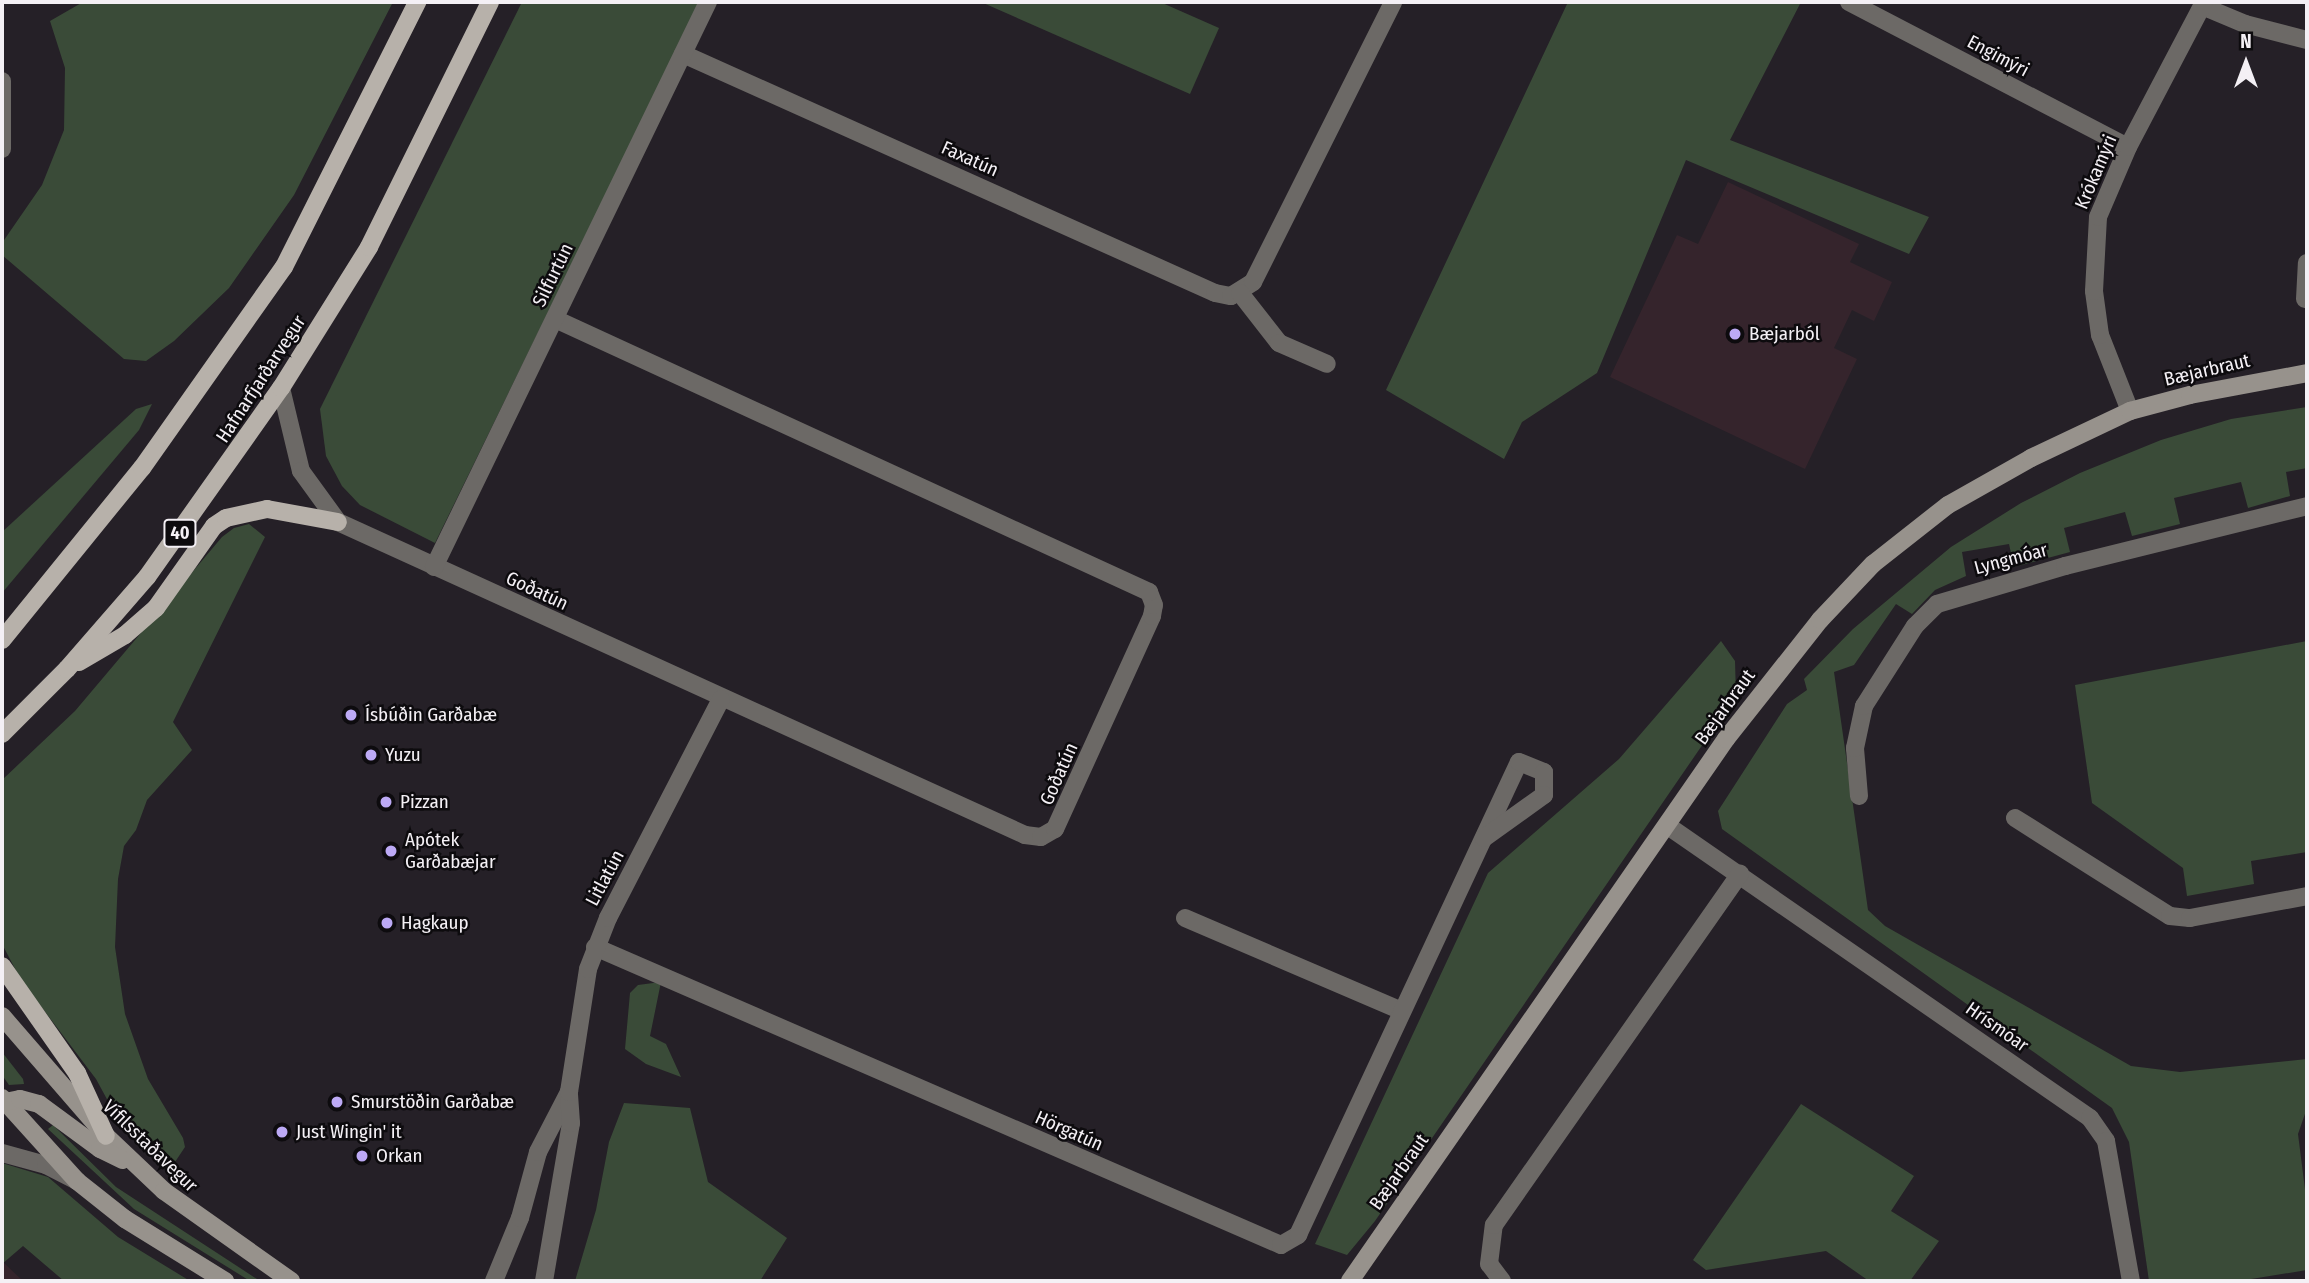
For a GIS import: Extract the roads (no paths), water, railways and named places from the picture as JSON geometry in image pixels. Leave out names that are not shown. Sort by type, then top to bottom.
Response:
[{"type":"main road","points":[[2,640],[150,458],[284,268],[417,2]]},
{"type":"main road","name":"Hafnarfjarðarvegur","points":[[2,734],[67,669],[146,578],[281,388],[369,247],[490,2]]},
{"type":"main road","points":[[67,669],[125,635],[156,608],[214,526],[226,517],[267,509],[338,522]]},
{"type":"main road","points":[[2,966],[77,1073],[106,1136]]},
{"type":"street","name":"Silfurtún","points":[[435,567],[708,2]]},
{"type":"street","points":[[1327,364],[1279,343],[1240,293],[1259,272],[1393,2]]},
{"type":"street","name":"Engimýri","points":[[1849,2],[2128,147]]},
{"type":"street","points":[[2203,4],[2245,24],[2307,40]]},
{"type":"street","name":"Krókamýri","points":[[2130,411],[2100,335],[2094,291],[2098,217],[2128,147],[2203,4]]},
{"type":"street","name":"Faxatún","points":[[683,54],[1215,293],[1240,293]]},
{"type":"street","points":[[2,81],[2,149]]},
{"type":"street","points":[[2305,299],[2307,263]]},
{"type":"street","name":"Goðatún","points":[[281,388],[301,471],[338,522],[721,699],[1025,835],[1041,837],[1055,829],[1064,816],[1154,605],[1139,586],[555,319]]},
{"type":"street","name":"Bæjarbraut","points":[[1350,1281],[1766,685],[1873,564],[1948,505],[2031,458],[2130,411],[2202,392],[2307,373]]},
{"type":"street","name":"Lyngmóar","points":[[1859,796],[1855,748],[1864,706],[1915,626],[1937,604],[2065,566],[2307,506]]},
{"type":"street","name":"Litlatún","points":[[544,1281],[571,1123],[569,1092],[580,996],[595,947],[721,699]]},
{"type":"street","points":[[2015,818],[2170,916],[2190,918],[2307,896]]},
{"type":"street","name":"Hrísmóar","points":[[1668,826],[2099,1128],[2110,1156],[2131,1281]]},
{"type":"street","name":"Hörgatún","points":[[595,947],[1281,1245],[1298,1235],[1484,838]]},
{"type":"street","points":[[1502,1281],[1489,1264],[1494,1225],[1740,874]]},
{"type":"street","points":[[1185,918],[1402,1011]]},
{"type":"street","name":"Vífilsstaðavegur","points":[[2,1016],[106,1136],[136,1166],[193,1216],[291,1281]]},
{"type":"street","name":"Litlatún","points":[[494,1281],[520,1218],[538,1152],[569,1092]]},
{"type":"street","points":[[3,1101],[20,1099],[38,1104],[100,1149],[136,1166]]},
{"type":"street","points":[[3,1101],[77,1181],[125,1219],[225,1281]]},
{"type":"street","points":[[2,1153],[46,1165],[77,1181]]},
{"type":"place","name":"Bæjarból","points":[[1735,334]]},
{"type":"place","name":"Ísbúðin Garðabæ","points":[[351,715]]},
{"type":"place","name":"Yuzu","points":[[371,755]]},
{"type":"place","name":"Pizzan","points":[[386,802]]},
{"type":"place","name":"Apótek Garðabæjar","points":[[391,851]]},
{"type":"place","name":"Hagkaup","points":[[387,923]]},
{"type":"place","name":"Smurstöðin Garðabæ","points":[[337,1102]]},
{"type":"place","name":"Just Wingin' it","points":[[282,1132]]},
{"type":"place","name":"Orkan","points":[[362,1156]]}]
